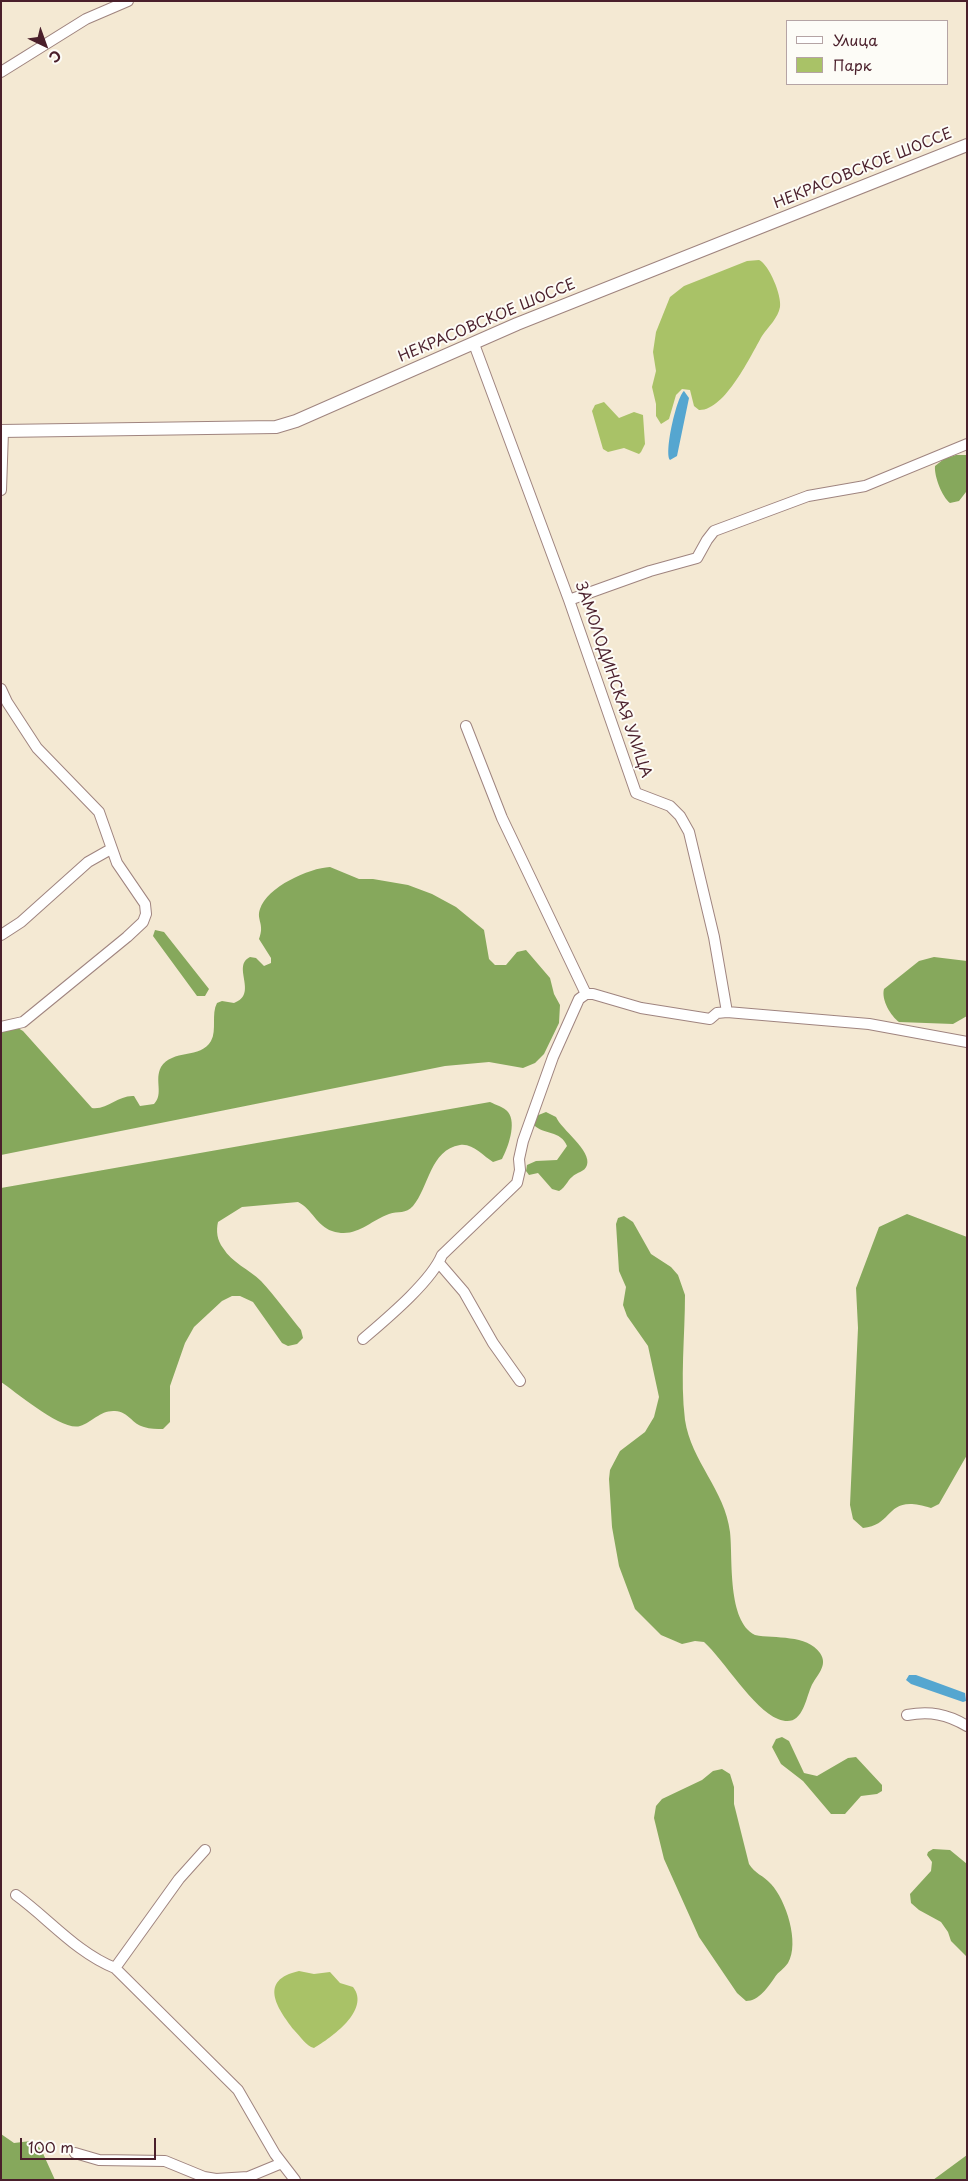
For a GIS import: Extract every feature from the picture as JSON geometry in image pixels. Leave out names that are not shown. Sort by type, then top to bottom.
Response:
[{"type":"street","points":[[1,72],[24,60],[79,22],[128,1]]},
{"type":"street","name":"НЕКРАСОВСКОЕ ШОССЕ","points":[[2,431],[276,427],[296,421],[535,317],[967,145]]},
{"type":"street","name":"ЗАМОЛОДИНСКАЯ УЛИЦА","points":[[474,344],[569,600],[636,793],[670,806],[680,816],[689,832],[714,937],[727,1012]]},
{"type":"street","points":[[1,490],[2,431]]},
{"type":"street","points":[[569,600],[650,571],[697,558],[714,532],[791,502],[829,491],[865,486],[967,444]]},
{"type":"street","points":[[1,688],[7,702],[37,748],[99,812],[111,849],[126,878],[145,904],[146,914],[143,922],[22,1022],[1,1027]]},
{"type":"street","points":[[466,726],[502,818],[586,994]]},
{"type":"street","points":[[1,935],[16,926],[88,862],[111,849]]},
{"type":"street","points":[[362,1338],[398,1307],[439,1263],[442,1255],[517,1183],[521,1150],[537,1099],[564,1031],[579,999],[586,994],[593,994],[614,1002],[688,1017],[710,1019],[717,1013],[727,1012],[869,1024],[967,1042]]},
{"type":"street","points":[[439,1263],[464,1292],[493,1343],[520,1380]]},
{"type":"street","points":[[908,1715],[926,1712],[945,1715],[967,1726]]},
{"type":"street","points":[[115,1968],[179,1879],[205,1850]]},
{"type":"street","points":[[16,1895],[44,1916],[89,1956],[115,1968],[238,2090],[282,2163],[295,2180]]},
{"type":"street","points":[[75,2153],[99,2160],[165,2161],[204,2177],[216,2179],[248,2177],[282,2163]]},
{"type":"green space","points":[[759,260],[767,267],[771,274],[779,296],[780,307],[775,318],[736,380],[718,402],[709,408],[699,410],[694,406],[690,390],[682,389],[676,395],[669,419],[661,424],[656,416],[656,404],[652,387],[656,371],[653,352],[656,332],[670,297],[684,286],[747,261]]},
{"type":"green space","points":[[604,402],[619,418],[634,412],[643,415],[645,444],[639,454],[624,448],[608,452],[603,449],[592,411],[595,405]]},
{"type":"green space","points":[[956,455],[967,455],[966,492],[959,501],[950,503],[939,486],[935,466],[944,459]]},
{"type":"green space","points":[[330,867],[359,879],[373,879],[408,885],[432,894],[456,907],[484,930],[489,959],[495,965],[506,965],[517,952],[526,950],[550,978],[554,994],[560,1005],[559,1023],[544,1054],[535,1063],[523,1068],[489,1062],[445,1066],[1,1155],[1,1029],[18,1028],[23,1031],[92,1108],[103,1107],[128,1096],[134,1096],[140,1106],[154,1104],[159,1091],[158,1077],[161,1067],[172,1058],[206,1047],[213,1037],[214,1012],[217,1003],[222,1001],[234,1003],[241,999],[245,987],[243,967],[245,961],[250,957],[256,958],[264,966],[271,963],[271,958],[259,939],[261,930],[259,913],[264,901],[271,893],[290,880],[311,871]]},
{"type":"green space","points":[[155,930],[164,932],[209,989],[205,996],[197,996],[153,936]]},
{"type":"green space","points":[[934,957],[967,961],[967,1016],[953,1024],[899,1022],[887,1007],[883,993],[884,989],[919,961]]},
{"type":"green space","points":[[490,1102],[504,1109],[511,1117],[511,1136],[502,1159],[493,1162],[474,1148],[465,1145],[450,1148],[436,1161],[418,1198],[408,1210],[389,1214],[348,1233],[327,1229],[298,1202],[242,1207],[218,1222],[217,1232],[221,1245],[236,1262],[266,1287],[301,1330],[303,1338],[297,1344],[288,1346],[282,1343],[253,1302],[240,1296],[232,1296],[222,1301],[194,1327],[185,1343],[170,1386],[170,1422],[163,1429],[140,1425],[124,1414],[115,1411],[105,1412],[80,1426],[72,1426],[51,1417],[1,1382],[1,1188]]},
{"type":"green space","points":[[546,1112],[556,1117],[581,1147],[587,1159],[585,1169],[572,1177],[559,1191],[552,1189],[538,1173],[529,1175],[526,1171],[527,1165],[536,1161],[557,1160],[567,1146],[561,1137],[534,1125],[536,1116]]},
{"type":"green space","points":[[907,1214],[967,1237],[967,1455],[939,1504],[931,1508],[916,1504],[905,1504],[892,1511],[881,1522],[863,1528],[853,1519],[850,1505],[858,1328],[856,1288],[879,1227]]},
{"type":"green space","points":[[624,1216],[633,1222],[651,1254],[671,1267],[678,1275],[685,1295],[683,1373],[685,1420],[688,1435],[694,1449],[722,1503],[727,1517],[730,1532],[733,1588],[740,1617],[746,1628],[755,1635],[799,1640],[814,1647],[822,1658],[821,1670],[811,1687],[804,1706],[797,1717],[792,1720],[778,1719],[768,1714],[749,1695],[704,1642],[695,1641],[682,1644],[661,1635],[635,1609],[619,1566],[612,1527],[610,1470],[620,1451],[645,1432],[654,1417],[659,1397],[648,1346],[627,1316],[623,1305],[626,1287],[619,1271],[616,1224],[618,1218]]},
{"type":"green space","points":[[782,1737],[789,1741],[804,1773],[817,1776],[848,1758],[856,1757],[882,1785],[882,1791],[877,1794],[861,1796],[845,1814],[831,1814],[803,1781],[781,1764],[772,1747],[776,1739]]},
{"type":"green space","points":[[722,1769],[730,1774],[734,1787],[734,1804],[749,1864],[777,1891],[790,1922],[792,1933],[793,1944],[788,1963],[776,1975],[763,1993],[755,1999],[746,2001],[737,1993],[699,1937],[664,1859],[654,1818],[656,1806],[662,1799],[702,1780],[713,1771]]},
{"type":"green space","points":[[933,1849],[950,1850],[967,1864],[967,1957],[951,1941],[948,1932],[941,1922],[919,1910],[911,1903],[910,1894],[931,1871],[932,1862],[927,1855]]},
{"type":"green space","points":[[299,1971],[314,1974],[330,1972],[340,1983],[353,1987],[357,1996],[357,2005],[347,2022],[314,2048],[306,2043],[294,2030],[282,2013],[275,1996],[275,1988],[279,1981],[286,1975]]},
{"type":"green space","points":[[1,2134],[14,2143],[31,2141],[41,2149],[55,2180],[1,2180]]},
{"type":"green space","points":[[967,2155],[967,2180],[933,2180]]},
{"type":"water","points":[[684,391],[689,398],[677,456],[670,460],[669,447],[672,424],[678,403]]},
{"type":"water","points":[[909,1675],[916,1675],[965,1693],[966,1701],[963,1702],[911,1684],[906,1680]]}]
